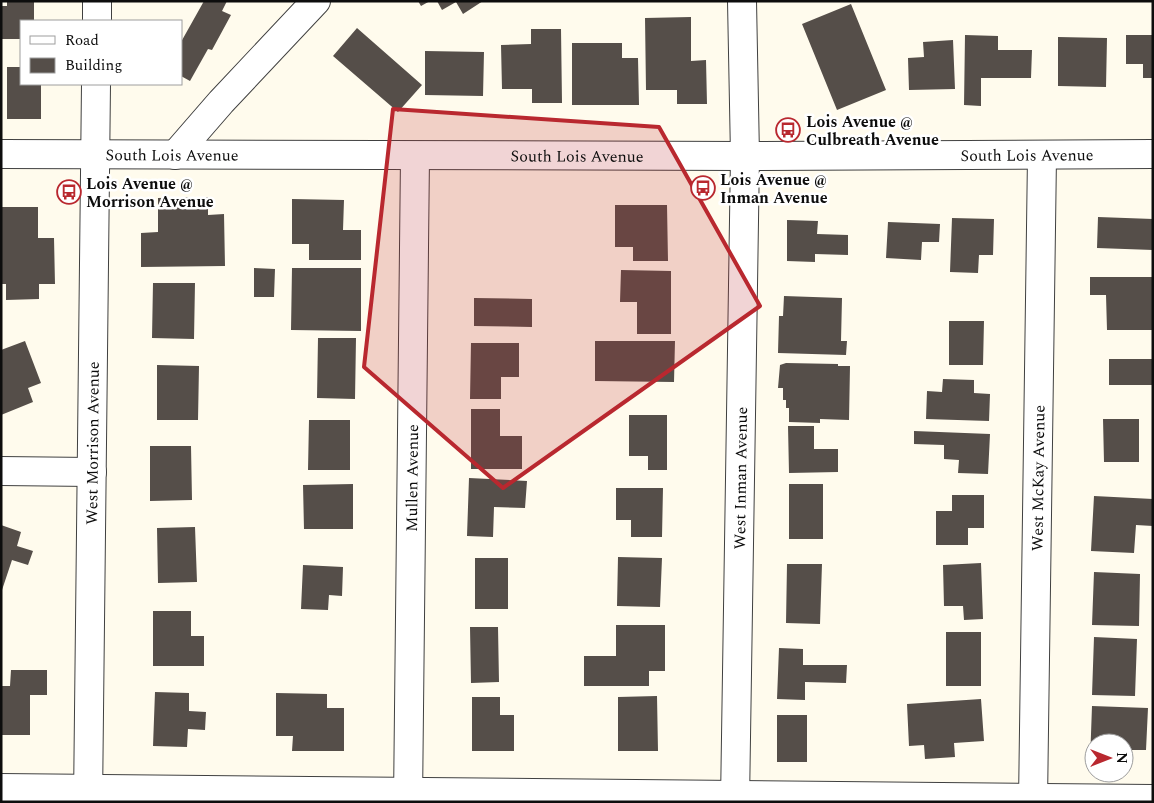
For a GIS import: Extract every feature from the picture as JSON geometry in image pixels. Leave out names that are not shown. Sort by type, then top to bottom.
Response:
[{"type":"street","points":[[96,20],[97,1]]},
{"type":"street","points":[[175,155],[221,102],[316,1]]},
{"type":"street","name":"West Inman Avenue","points":[[736,799],[745,156],[742,1]]},
{"type":"street","name":"West Morrison Avenue","points":[[88,795],[96,85]]},
{"type":"street","name":"South Lois Avenue","points":[[1,154],[415,156],[1042,156],[1153,154]]},
{"type":"street","name":"Mullen Avenue","points":[[409,797],[415,156]]},
{"type":"street","name":"West McKay Avenue","points":[[1033,800],[1042,156]]},
{"type":"street","points":[[1,471],[92,472]]},
{"type":"street","points":[[1,788],[88,795],[736,799],[1153,799]]},
{"type":"highlighted area","points":[[393,109],[659,127],[760,306],[503,488],[364,367]]},
{"type":"building","points":[[7,1],[34,1],[34,20],[20,20],[20,39],[1,39],[1,6],[7,6]]},
{"type":"building","points":[[204,1],[227,1],[222,11],[231,15],[212,50],[208,49],[190,81],[182,77],[182,40]]},
{"type":"building","points":[[418,1],[430,1],[421,6]]},
{"type":"building","points":[[437,1],[483,1],[463,14],[456,2],[442,10]]},
{"type":"building","points":[[851,4],[886,90],[837,110],[802,24]]},
{"type":"building","points":[[691,17],[691,61],[706,60],[707,104],[677,104],[677,90],[646,90],[645,18]]},
{"type":"building","points":[[357,28],[422,85],[398,112],[333,56]]},
{"type":"building","points":[[531,29],[561,29],[562,103],[532,103],[532,89],[502,89],[501,45],[531,44]]},
{"type":"building","points":[[965,35],[998,36],[998,50],[1032,50],[1031,78],[981,78],[981,106],[964,105]]},
{"type":"building","points":[[1126,35],[1153,35],[1153,78],[1143,78],[1143,64],[1126,64]]},
{"type":"building","points":[[1058,37],[1107,38],[1106,87],[1058,86]]},
{"type":"building","points":[[953,40],[955,89],[909,90],[908,58],[924,57],[923,42]]},
{"type":"building","points":[[572,43],[622,43],[622,58],[638,58],[639,105],[572,105]]},
{"type":"building","points":[[425,51],[484,52],[483,96],[425,95]]},
{"type":"building","points":[[7,67],[20,67],[20,85],[41,85],[41,119],[7,119]]},
{"type":"building","points":[[208,197],[208,215],[224,214],[225,266],[141,267],[141,233],[158,232],[158,198]]},
{"type":"building","points":[[292,199],[344,200],[343,230],[361,230],[361,260],[309,260],[309,244],[292,244]]},
{"type":"building","points":[[615,205],[667,205],[668,261],[633,261],[633,247],[615,247]]},
{"type":"building","points":[[1,207],[38,207],[38,238],[54,238],[55,284],[39,284],[39,299],[6,300],[6,284],[1,284]]},
{"type":"building","points":[[1098,217],[1153,219],[1153,250],[1097,248]]},
{"type":"building","points":[[952,218],[994,219],[993,255],[979,255],[978,273],[950,272]]},
{"type":"building","points":[[787,220],[818,221],[817,234],[848,235],[848,255],[815,254],[815,262],[787,261]]},
{"type":"building","points":[[888,222],[940,224],[939,242],[922,242],[921,260],[886,258]]},
{"type":"building","points":[[254,268],[275,269],[274,297],[254,297]]},
{"type":"building","points":[[292,268],[361,268],[361,331],[291,330]]},
{"type":"building","points":[[621,270],[671,271],[671,334],[637,334],[637,302],[620,302]]},
{"type":"building","points":[[1090,277],[1153,277],[1153,330],[1107,330],[1106,295],[1090,295]]},
{"type":"building","points":[[153,283],[195,283],[194,339],[152,338]]},
{"type":"building","points":[[784,296],[842,298],[841,341],[847,341],[846,355],[778,353],[779,316],[783,316]]},
{"type":"building","points":[[474,298],[532,299],[532,327],[474,326]]},
{"type":"building","points":[[949,321],[984,321],[983,365],[949,365]]},
{"type":"building","points":[[318,338],[356,338],[355,399],[317,398]]},
{"type":"building","points":[[25,341],[41,383],[28,388],[33,402],[1,415],[1,350]]},
{"type":"building","points":[[595,341],[675,341],[674,382],[595,381]]},
{"type":"building","points":[[471,343],[519,343],[519,377],[501,377],[501,399],[470,399]]},
{"type":"building","points":[[1109,359],[1153,359],[1153,385],[1109,385]]},
{"type":"building","points":[[786,363],[850,366],[849,420],[820,419],[820,423],[789,422],[789,408],[786,408],[786,400],[783,400],[783,388],[778,388],[780,365]]},
{"type":"building","points":[[157,365],[199,366],[198,420],[157,420]]},
{"type":"building","points":[[943,379],[974,380],[974,393],[990,394],[989,421],[926,419],[927,391],[942,392]]},
{"type":"building","points":[[471,409],[500,409],[500,436],[522,436],[522,469],[471,469]]},
{"type":"building","points":[[629,415],[667,415],[667,470],[648,470],[648,456],[629,456]]},
{"type":"building","points":[[1103,419],[1139,419],[1139,462],[1104,462]]},
{"type":"building","points":[[309,420],[350,420],[350,470],[308,470]]},
{"type":"building","points":[[788,426],[814,426],[814,449],[838,449],[838,472],[789,473]]},
{"type":"building","points":[[914,431],[990,434],[988,474],[958,473],[959,460],[944,459],[944,445],[914,444]]},
{"type":"building","points":[[150,446],[191,446],[192,500],[150,501]]},
{"type":"building","points":[[469,478],[527,481],[525,508],[494,507],[493,537],[467,536]]},
{"type":"building","points":[[353,484],[353,529],[304,529],[303,485]]},
{"type":"building","points":[[789,484],[823,484],[823,539],[789,539]]},
{"type":"building","points":[[616,488],[663,488],[662,537],[631,537],[631,520],[616,520]]},
{"type":"building","points":[[952,495],[984,495],[984,528],[968,528],[968,545],[936,545],[936,511],[952,511]]},
{"type":"building","points":[[1094,496],[1153,499],[1153,526],[1136,525],[1134,553],[1091,551]]},
{"type":"building","points":[[1,525],[21,532],[17,546],[33,551],[28,565],[12,560],[2,590]]},
{"type":"building","points":[[195,527],[197,582],[158,583],[157,528]]},
{"type":"building","points":[[618,557],[662,558],[660,607],[617,606]]},
{"type":"building","points":[[475,558],[508,558],[508,609],[475,609]]},
{"type":"building","points":[[981,563],[983,619],[964,620],[963,606],[944,606],[943,565]]},
{"type":"building","points":[[787,564],[822,564],[820,624],[786,623]]},
{"type":"building","points":[[303,565],[343,567],[342,596],[329,595],[328,610],[301,609]]},
{"type":"building","points":[[1094,572],[1140,574],[1139,626],[1092,625]]},
{"type":"building","points":[[153,611],[191,611],[191,636],[204,636],[204,666],[153,666]]},
{"type":"building","points":[[616,625],[665,625],[665,671],[649,671],[649,686],[584,686],[584,656],[616,656]]},
{"type":"building","points":[[470,627],[498,627],[499,682],[471,683]]},
{"type":"building","points":[[946,632],[981,632],[981,686],[946,686]]},
{"type":"building","points":[[1094,637],[1137,639],[1135,696],[1092,695]]},
{"type":"building","points":[[779,648],[803,649],[803,665],[847,665],[846,683],[805,682],[805,700],[777,699]]},
{"type":"building","points":[[11,670],[47,670],[47,695],[30,695],[30,735],[1,735],[1,686],[10,686]]},
{"type":"building","points":[[155,692],[189,693],[189,711],[206,712],[205,730],[188,729],[187,747],[153,746]]},
{"type":"building","points":[[276,693],[327,694],[327,708],[344,708],[344,751],[292,751],[293,736],[276,736]]},
{"type":"building","points":[[657,696],[658,751],[618,751],[618,697]]},
{"type":"building","points":[[472,697],[500,697],[500,715],[514,715],[514,751],[472,751]]},
{"type":"building","points":[[981,699],[984,741],[954,743],[955,757],[925,759],[924,745],[909,746],[907,704]]},
{"type":"building","points":[[1092,706],[1148,708],[1146,750],[1134,750],[1134,733],[1091,733]]},
{"type":"building","points":[[777,715],[807,715],[807,762],[777,762]]},
{"type":"place","name":"Lois Avenue @ Culbreath Avenue","points":[[788,130]]},
{"type":"place","name":"Lois Avenue @ Inman Avenue","points":[[703,188]]},
{"type":"place","name":"Lois Avenue @ Morrison Avenue","points":[[69,192]]}]
